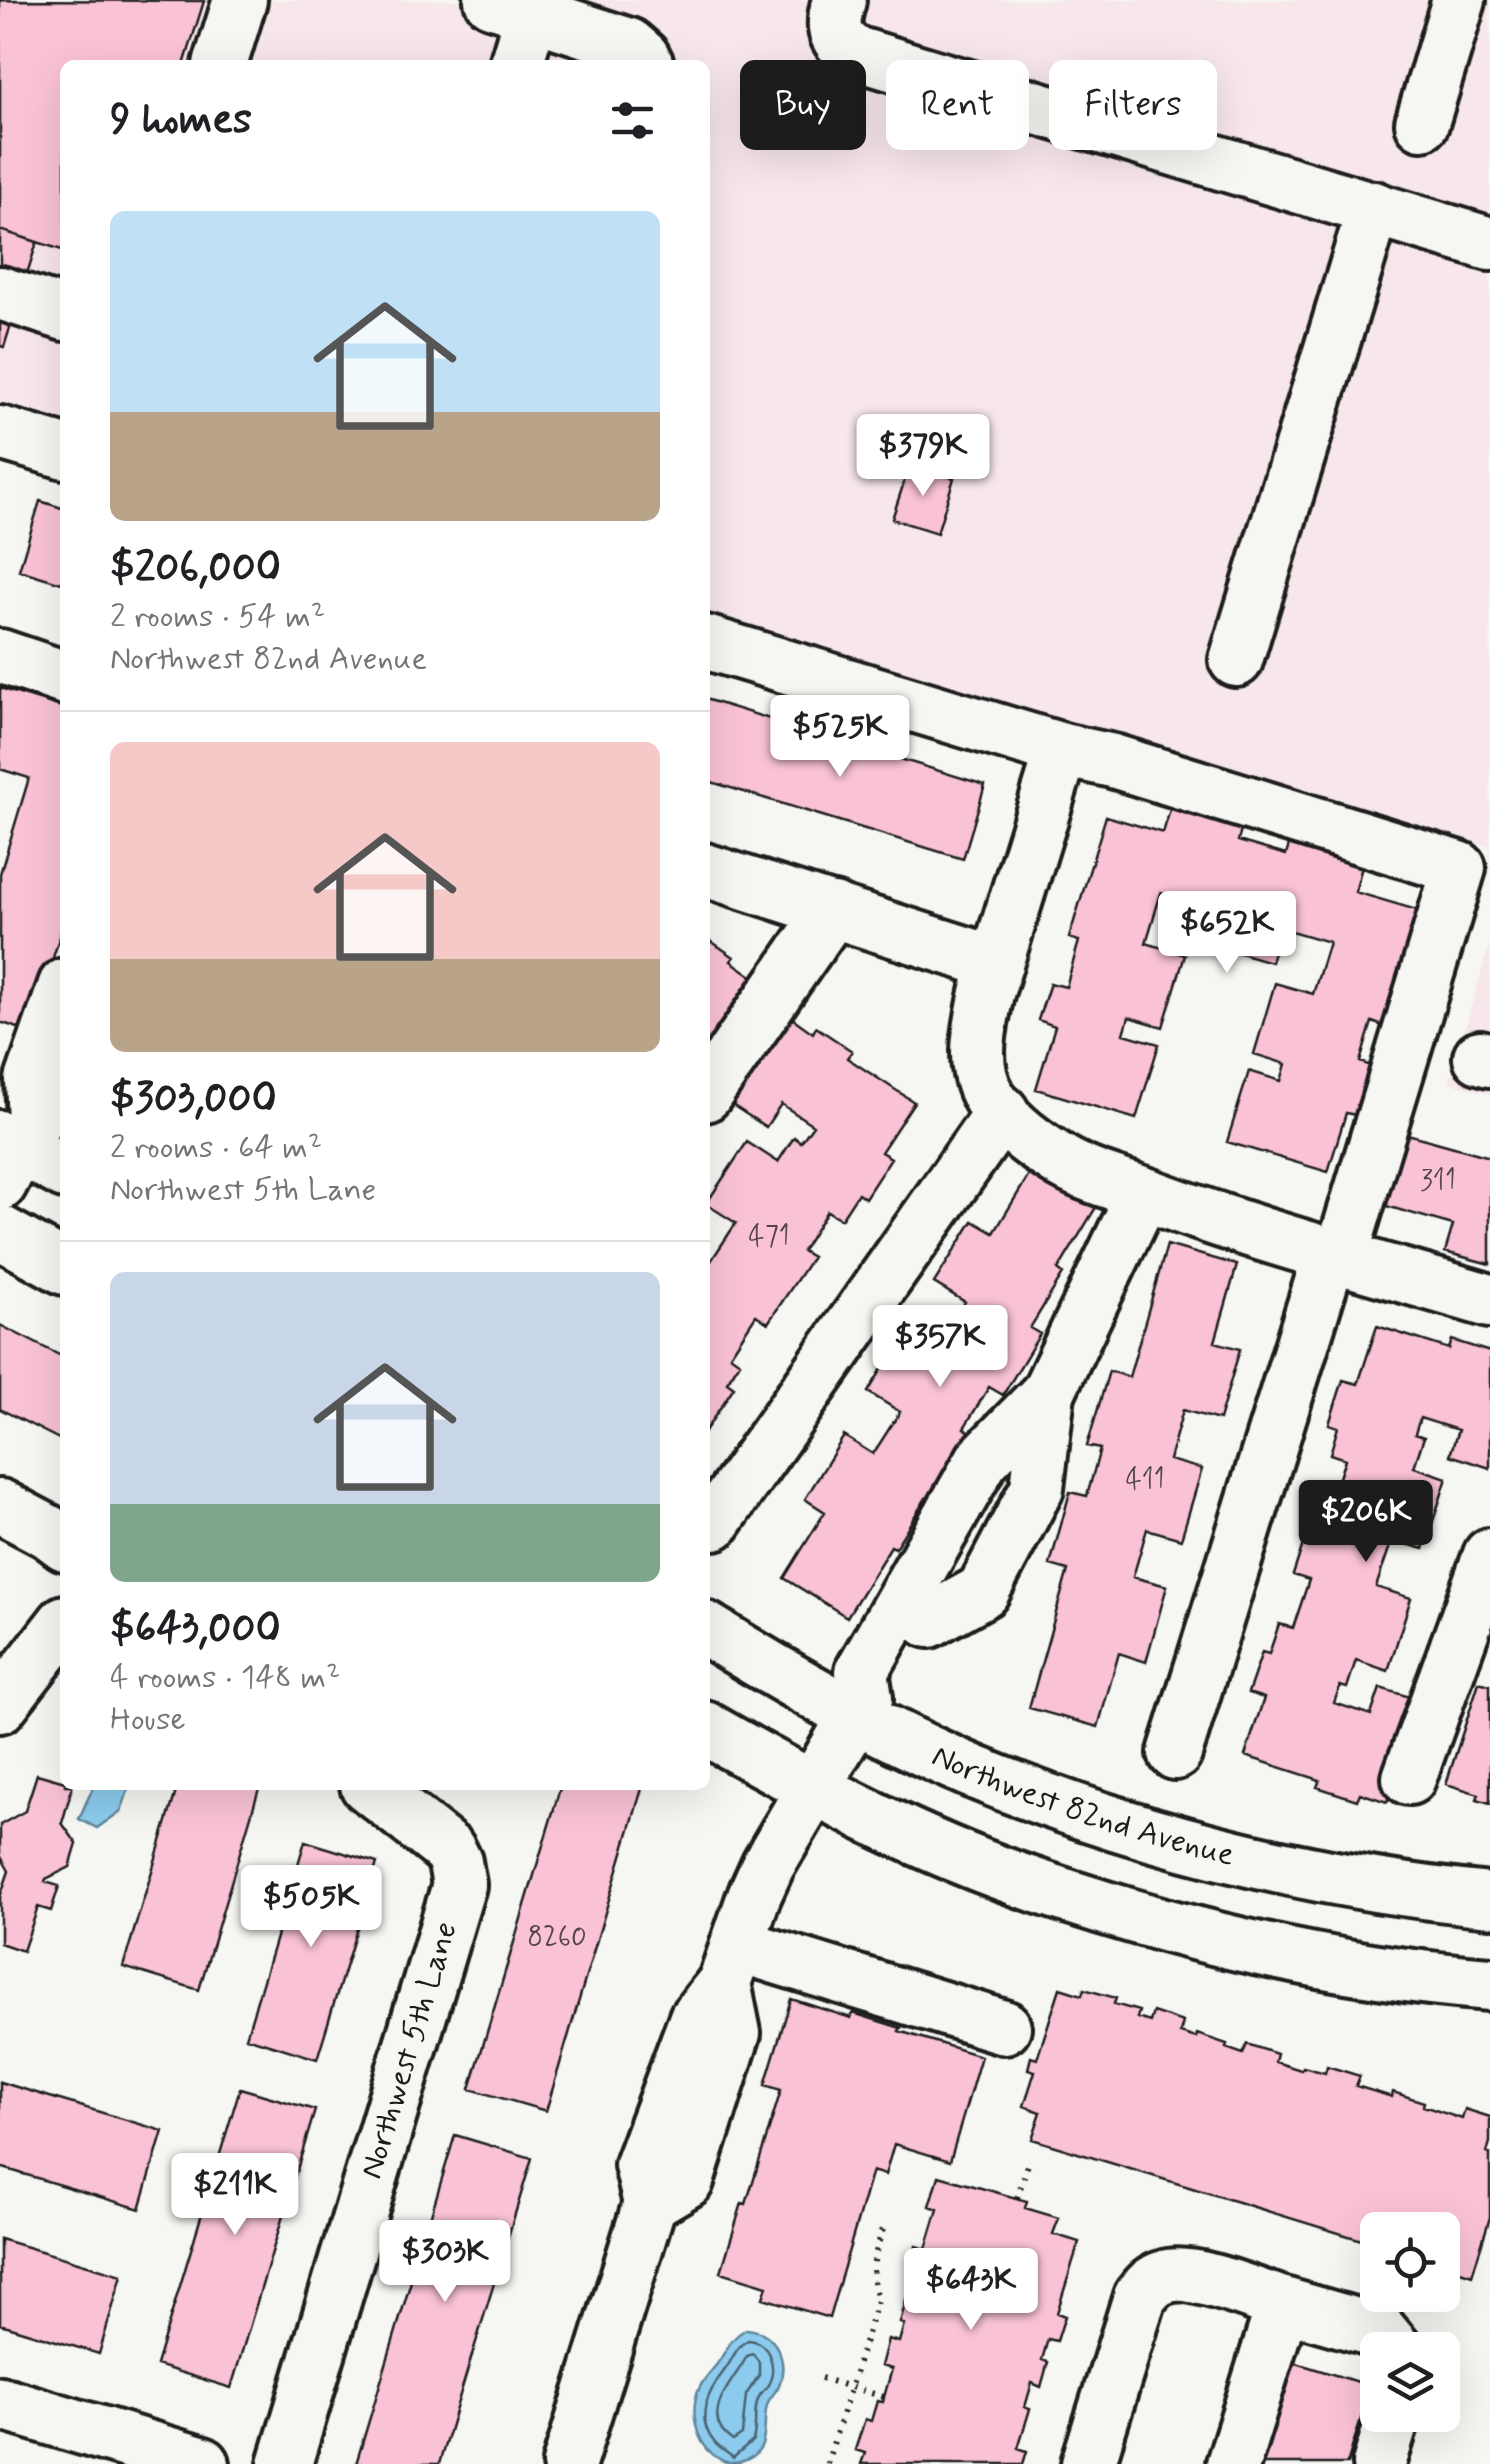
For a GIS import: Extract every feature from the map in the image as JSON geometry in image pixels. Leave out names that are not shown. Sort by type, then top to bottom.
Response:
[{"type":"street","points":[[222,60],[240,0]]},
{"type":"street","points":[[839,0],[835,31],[841,45],[854,53],[1490,244]]},
{"type":"street","points":[[1422,123],[1459,0]]},
{"type":"street","points":[[516,60],[511,7],[629,46],[645,60]]},
{"type":"street","points":[[1236,660],[1374,208]]},
{"type":"street","points":[[0,293],[60,312]]},
{"type":"street","points":[[0,433],[60,451]]},
{"type":"street","points":[[710,644],[1062,750],[1113,761],[1459,868],[1174,1754]]},
{"type":"street","points":[[0,656],[60,676]]},
{"type":"street","points":[[1062,750],[987,993],[978,1048],[979,1074],[989,1097],[1028,1138],[1058,1160],[1200,1215],[1490,1301]]},
{"type":"street","points":[[710,872],[996,963]]},
{"type":"street","points":[[710,1088],[833,910]]},
{"type":"street","points":[[31,1143],[32,1080],[60,1009]]},
{"type":"street","points":[[714,1523],[1002,1112]]},
{"type":"street","points":[[570,2464],[650,2203],[642,2165],[696,2018],[731,1964],[768,1865],[861,1707],[893,1689],[936,1601],[1010,1474],[1144,1194]]},
{"type":"street","points":[[0,1232],[60,1265]]},
{"type":"street","points":[[0,1506],[60,1540]]},
{"type":"street","points":[[1408,1778],[1490,1555]]},
{"type":"street","points":[[0,1706],[60,1628]]},
{"type":"street","name":"Northwest 82nd Avenue","points":[[710,1631],[760,1663],[861,1707],[970,1770],[1043,1799],[1196,1848],[1274,1866],[1354,1882],[1490,1900]]},
{"type":"street","points":[[710,1731],[904,1832],[1038,1887],[1271,1953],[1394,1974],[1490,1984]]},
{"type":"street","name":"Northwest 5th Lane","points":[[285,2464],[459,1885],[455,1862],[448,1850],[373,1790]]},
{"type":"street","points":[[731,1964],[1004,2028]]},
{"type":"street","points":[[1088,2464],[1140,2297],[1152,2283],[1168,2275],[1188,2274],[1381,2332]]},
{"type":"street","points":[[1233,2464],[1282,2304]]},
{"type":"street","points":[[0,2403],[203,2464]]},
{"type":"street","points":[[1380,2464],[1389,2432]]},
{"type":"path","points":[[1017,2198],[1029,2161]]},
{"type":"path","points":[[827,2464],[878,2298],[872,2262],[883,2229]]},
{"type":"path","points":[[821,2378],[884,2397]]},
{"type":"shaded area","points":[[0,0],[1490,0],[1490,847],[710,613],[710,60],[60,60],[60,420],[0,402]]},
{"type":"shaded area","points":[[1490,943],[1490,1094],[1449,1082]]},
{"type":"water","points":[[92,1790],[128,1790],[121,1811],[97,1828],[79,1819]]},
{"type":"water","points":[[746,2329],[772,2341],[781,2356],[782,2375],[767,2405],[764,2439],[757,2453],[729,2463],[704,2445],[696,2427],[696,2398],[732,2340]]},
{"type":"building","points":[[0,0],[204,1],[186,60],[60,60],[60,249],[0,230]]},
{"type":"building","points":[[0,230],[37,242],[4,347],[0,346]]},
{"type":"building","points":[[910,464],[954,478],[937,533],[892,519]]},
{"type":"building","points":[[40,501],[60,507],[60,582],[19,570]]},
{"type":"building","points":[[0,688],[60,706],[60,935],[30,1032],[0,1022],[0,874],[29,778],[0,769]]},
{"type":"building","points":[[710,701],[985,785],[963,859],[710,782]]},
{"type":"building","points":[[1171,806],[1242,827],[1238,841],[1286,855],[1290,842],[1363,863],[1355,892],[1417,910],[1383,1026],[1372,1022],[1360,1062],[1374,1067],[1360,1116],[1346,1113],[1328,1172],[1227,1142],[1249,1071],[1281,1081],[1286,1064],[1254,1054],[1275,983],[1313,994],[1329,942],[1281,928],[1271,962],[1198,941],[1208,907],[1161,893],[1146,943],[1185,955],[1163,1027],[1129,1017],[1124,1034],[1159,1044],[1136,1119],[1036,1089],[1055,1026],[1038,1020],[1050,983],[1066,987],[1079,941],[1069,938],[1106,816],[1163,833]]},
{"type":"building","points":[[710,940],[755,978],[710,1043]]},
{"type":"building","points":[[788,1015],[813,1033],[816,1027],[852,1051],[847,1058],[914,1102],[881,1152],[891,1158],[865,1198],[858,1193],[841,1219],[827,1211],[802,1251],[812,1257],[768,1323],[756,1315],[730,1355],[740,1362],[727,1382],[734,1387],[710,1423],[710,1262],[736,1223],[710,1207],[710,1198],[747,1142],[778,1162],[794,1137],[801,1142],[813,1125],[781,1104],[766,1127],[729,1103]]},
{"type":"building","points":[[1400,1132],[1490,1157],[1490,1264],[1445,1252],[1453,1225],[1379,1204]]},
{"type":"building","points":[[1035,1165],[1098,1204],[1058,1270],[1063,1274],[1030,1328],[1040,1334],[1003,1395],[989,1387],[964,1428],[979,1437],[938,1504],[926,1498],[847,1617],[784,1578],[825,1512],[805,1499],[844,1436],[873,1454],[900,1412],[868,1392],[908,1326],[939,1345],[965,1302],[934,1283],[973,1221],[994,1233]]},
{"type":"building","points":[[1167,1245],[1237,1265],[1215,1342],[1240,1349],[1219,1420],[1183,1410],[1169,1460],[1202,1469],[1181,1539],[1147,1529],[1133,1577],[1167,1586],[1146,1662],[1119,1653],[1098,1727],[1029,1708],[1068,1570],[1050,1565],[1070,1492],[1087,1496],[1100,1449],[1087,1446],[1109,1371],[1129,1377]]},
{"type":"building","points":[[0,1325],[60,1355],[60,1439],[0,1409]]},
{"type":"building","points":[[1377,1326],[1449,1349],[1452,1340],[1490,1352],[1490,1468],[1450,1455],[1458,1430],[1420,1418],[1415,1434],[1424,1437],[1414,1467],[1447,1478],[1424,1549],[1392,1540],[1376,1587],[1411,1598],[1388,1671],[1356,1660],[1347,1688],[1340,1686],[1334,1703],[1371,1715],[1380,1688],[1420,1700],[1387,1802],[1360,1793],[1357,1800],[1317,1787],[1320,1780],[1245,1756],[1264,1698],[1248,1693],[1262,1652],[1269,1654],[1279,1624],[1293,1628],[1309,1580],[1293,1575],[1316,1504],[1329,1509],[1345,1459],[1330,1454],[1338,1427],[1329,1424],[1343,1380],[1358,1384]]},
{"type":"building","points":[[1479,1682],[1490,1685],[1490,1803],[1477,1799],[1479,1794],[1446,1784]]},
{"type":"building","points":[[37,1774],[60,1781],[60,1790],[72,1790],[62,1823],[77,1844],[70,1867],[46,1879],[45,1882],[59,1886],[51,1911],[38,1907],[23,1951],[0,1943],[0,1897],[9,1871],[0,1855],[0,1825],[25,1811]]},
{"type":"building","points":[[176,1790],[259,1790],[199,1990],[123,1967]]},
{"type":"building","points":[[560,1790],[642,1790],[546,2111],[470,2089]]},
{"type":"building","points":[[305,1841],[377,1863],[317,2059],[246,2037]]},
{"type":"building","points":[[1060,1988],[1082,1995],[1084,1989],[1116,1998],[1114,2004],[1139,2011],[1137,2018],[1150,2022],[1153,2012],[1183,2022],[1180,2033],[1227,2044],[1226,2048],[1243,2054],[1247,2044],[1277,2054],[1275,2062],[1325,2073],[1327,2066],[1360,2076],[1356,2086],[1392,2097],[1393,2092],[1462,2119],[1465,2109],[1490,2117],[1490,2217],[1472,2275],[1460,2271],[1460,2212],[1360,2212],[1360,2239],[1032,2139],[1041,2112],[1024,2106],[1035,2071],[1028,2069],[1031,2057],[1037,2059]]},
{"type":"building","points":[[791,1999],[851,2018],[853,2013],[981,2056],[950,2161],[894,2144],[885,2175],[872,2171],[829,2318],[763,2298],[767,2286],[721,2272],[781,2090],[765,2085]]},
{"type":"building","points":[[0,2082],[163,2131],[140,2209],[0,2167]]},
{"type":"building","points":[[240,2088],[315,2110],[231,2388],[156,2365]]},
{"type":"building","points":[[455,2135],[532,2158],[439,2464],[356,2464]]},
{"type":"building","points":[[939,2176],[1027,2201],[1025,2208],[1059,2218],[1053,2234],[1079,2242],[1057,2313],[1065,2316],[1057,2341],[1048,2339],[1042,2360],[1048,2362],[1041,2387],[1032,2383],[1025,2407],[1030,2409],[1018,2448],[1027,2451],[1023,2464],[861,2464],[865,2453],[855,2450],[865,2419],[871,2421],[877,2401],[883,2402],[892,2369],[881,2366],[888,2339],[899,2342],[908,2292],[914,2293],[919,2277],[908,2274],[916,2246],[926,2249],[938,2209],[930,2206]]},
{"type":"building","points":[[0,2239],[122,2275],[99,2354],[0,2324]]},
{"type":"building","points":[[1293,2362],[1360,2383],[1360,2422],[1347,2464],[1261,2464]]}]
